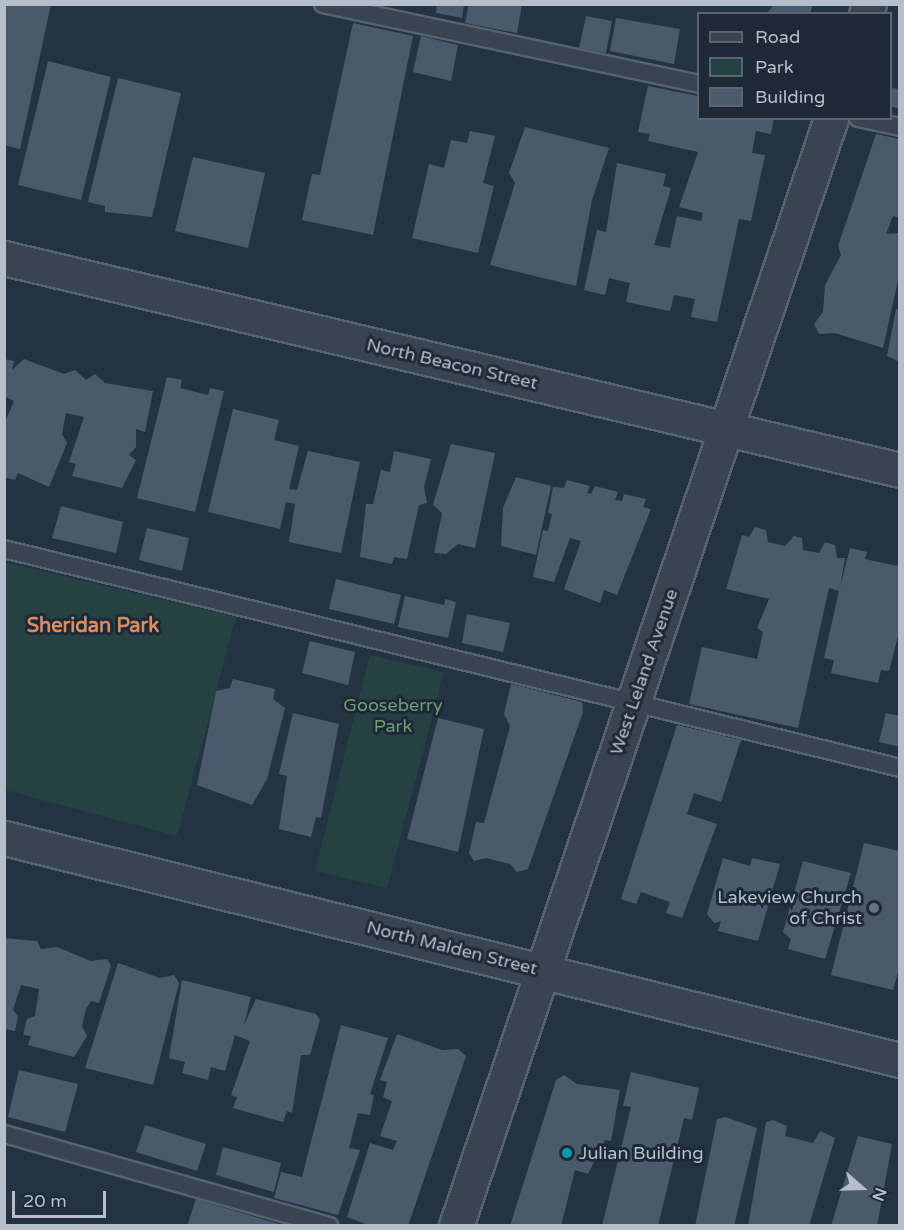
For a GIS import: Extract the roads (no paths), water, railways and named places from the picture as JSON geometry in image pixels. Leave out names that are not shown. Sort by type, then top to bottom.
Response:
[{"type":"street","name":"West Leland Avenue","points":[[456,1226],[830,120]]},
{"type":"street","name":"North Beacon Street","points":[[4,258],[900,470]]},
{"type":"street","name":"North Malden Street","points":[[4,837],[900,1060]]},
{"type":"lane","points":[[323,4],[697,84]]},
{"type":"lane","points":[[867,120],[900,127]]},
{"type":"lane","points":[[4,549],[632,706],[900,768]]},
{"type":"lane","points":[[4,1134],[329,1226]]},
{"type":"place","name":"Lakeview Church of Christ","points":[[874,908]]},
{"type":"place","name":"Julian Building","points":[[567,1153]]},
{"type":"district","name":"Sheridan Park","points":[[93,626]]},
{"type":"park label","name":"Gooseberry Park","points":[[393,716]]}]
